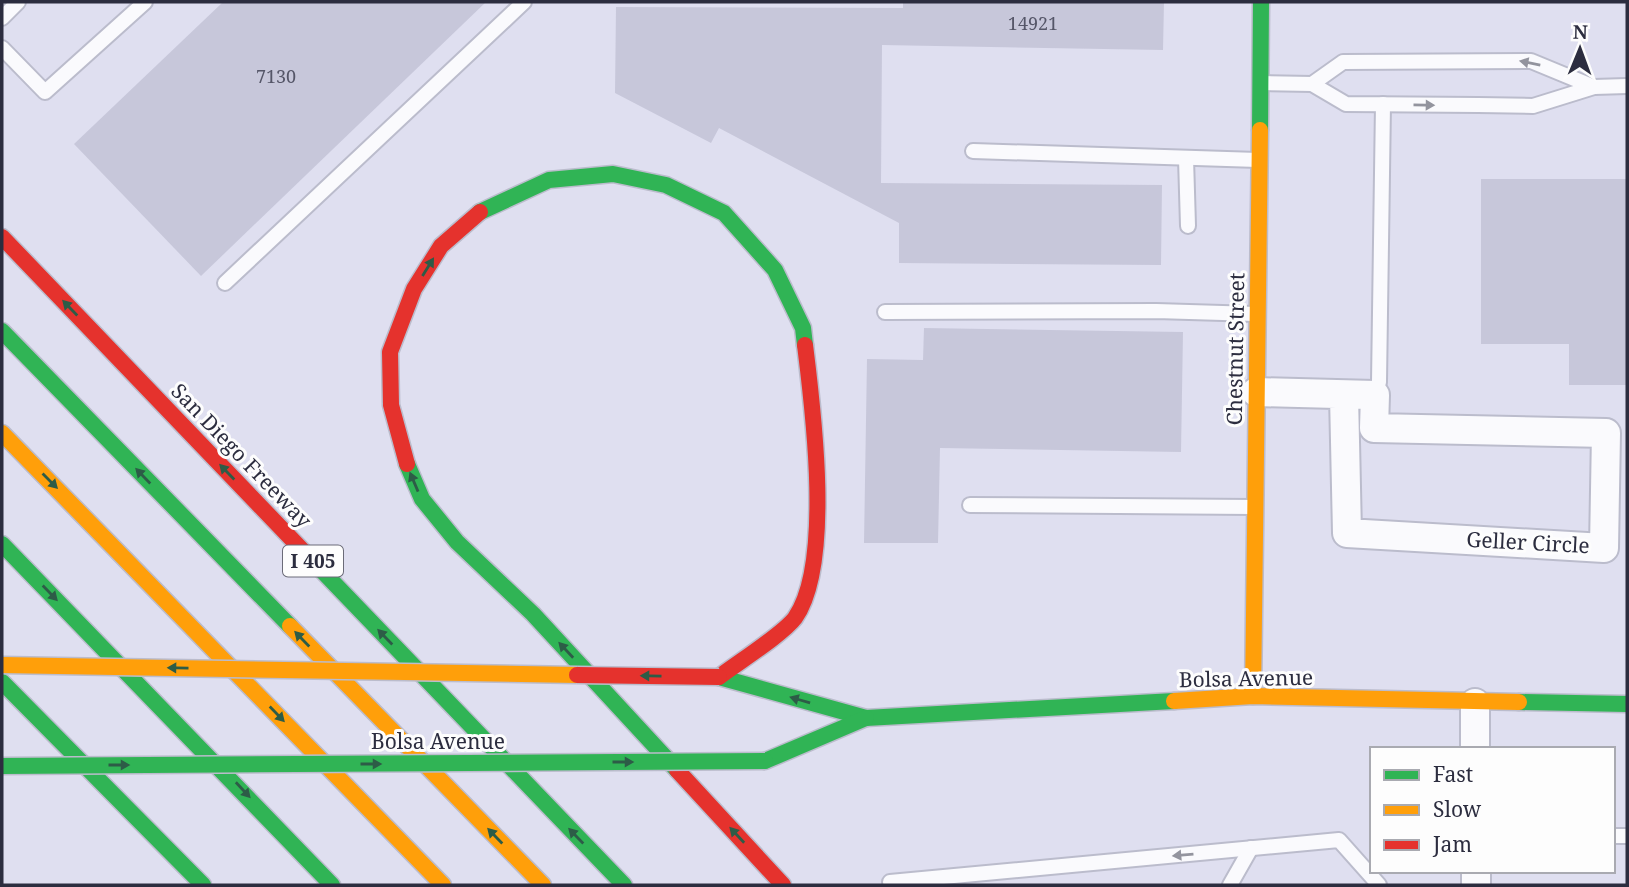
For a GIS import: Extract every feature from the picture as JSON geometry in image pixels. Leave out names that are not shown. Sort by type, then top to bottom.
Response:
[{"type":"main road","name":"Chestnut Street","points":[[1254,696],[1261,2]]},
{"type":"main road","points":[[719,677],[794,619],[803,600],[816,554],[814,414],[803,328],[775,270],[724,213],[666,185],[613,174],[548,180],[485,207],[441,246],[414,289],[390,352],[391,405],[403,455],[422,499],[457,542],[533,614],[783,885]]},
{"type":"main road","name":"San Diego Freeway","points":[[2,237],[624,885]]},
{"type":"main road","points":[[2,331],[542,885]]},
{"type":"main road","points":[[2,433],[443,885]]},
{"type":"main road","points":[[2,544],[332,885]]},
{"type":"main road","name":"Bolsa Avenue","points":[[2,665],[719,677],[866,718],[1254,696],[1475,703],[1627,704]]},
{"type":"main road","points":[[2,682],[203,885]]},
{"type":"main road","name":"Bolsa Avenue","points":[[2,766],[765,761],[866,718]]},
{"type":"main road","points":[[138,821],[170,874]]},
{"type":"street","points":[[1256,393],[1375,395]]},
{"type":"street","name":"Geller Circle","points":[[1344,395],[1346,533],[1604,548],[1606,433],[1374,428],[1375,395]]},
{"type":"street","points":[[1475,703],[1475,747]]},
{"type":"lane","points":[[2,18],[18,2]]},
{"type":"lane","points":[[2,48],[46,92],[145,2]]},
{"type":"lane","points":[[225,283],[524,2]]},
{"type":"lane","points":[[1312,84],[1343,62],[1531,61],[1594,87]]},
{"type":"lane","points":[[1260,83],[1312,84],[1346,104],[1533,106],[1594,87],[1627,86]]},
{"type":"lane","points":[[1375,395],[1379,382],[1383,104]]},
{"type":"lane","points":[[973,152],[1260,160]]},
{"type":"lane","points":[[1186,158],[1188,226]]},
{"type":"lane","points":[[886,312],[1157,311],[1258,314]]},
{"type":"lane","points":[[970,505],[1255,506]]},
{"type":"lane","points":[[893,885],[890,882],[1339,840],[1379,885]]},
{"type":"lane","points":[[1230,885],[1251,848]]},
{"type":"building","points":[[223,2],[486,2],[201,276],[74,144]]},
{"type":"building","points":[[903,2],[1164,2],[1163,50],[882,45],[881,183],[1162,185],[1161,265],[899,263],[899,223],[719,128],[711,143],[615,93],[616,7],[903,8]]},
{"type":"building","points":[[1481,179],[1627,179],[1627,385],[1569,385],[1569,344],[1481,344]]},
{"type":"building","points":[[924,328],[1183,332],[1181,452],[940,448],[938,543],[864,543],[867,359],[923,360]]},
{"type":"traffic: fast","points":[[1260,130],[1261,2]]},
{"type":"traffic: fast","points":[[480,212],[549,180],[613,174],[666,185],[724,213],[775,270],[803,328],[805,345]]},
{"type":"traffic: fast","points":[[2,331],[290,626]]},
{"type":"traffic: fast","points":[[407,464],[422,499],[457,542],[533,614],[677,770]]},
{"type":"traffic: fast","points":[[2,544],[332,885]]},
{"type":"traffic: fast","points":[[306,554],[624,885]]},
{"type":"traffic: fast","points":[[719,677],[866,718],[1174,701]]},
{"type":"traffic: fast","points":[[2,682],[203,885]]},
{"type":"traffic: fast","points":[[1519,702],[1627,704]]},
{"type":"traffic: fast","points":[[765,761],[866,718]]},
{"type":"traffic: fast","points":[[2,766],[765,761]]},
{"type":"traffic: slow","points":[[1253,696],[1260,130]]},
{"type":"traffic: slow","points":[[2,433],[443,885]]},
{"type":"traffic: slow","points":[[290,626],[543,885]]},
{"type":"traffic: slow","points":[[2,665],[577,675]]},
{"type":"traffic: slow","points":[[1174,701],[1253,696],[1519,702]]},
{"type":"traffic: jam","points":[[407,464],[391,405],[390,352],[414,289],[441,246],[480,212]]},
{"type":"traffic: jam","points":[[2,237],[306,554]]},
{"type":"traffic: jam","points":[[719,677],[789,625],[807,593],[814,562],[817,485],[805,345]]},
{"type":"traffic: jam","points":[[577,675],[719,677]]},
{"type":"traffic: jam","points":[[677,770],[783,885]]}]
